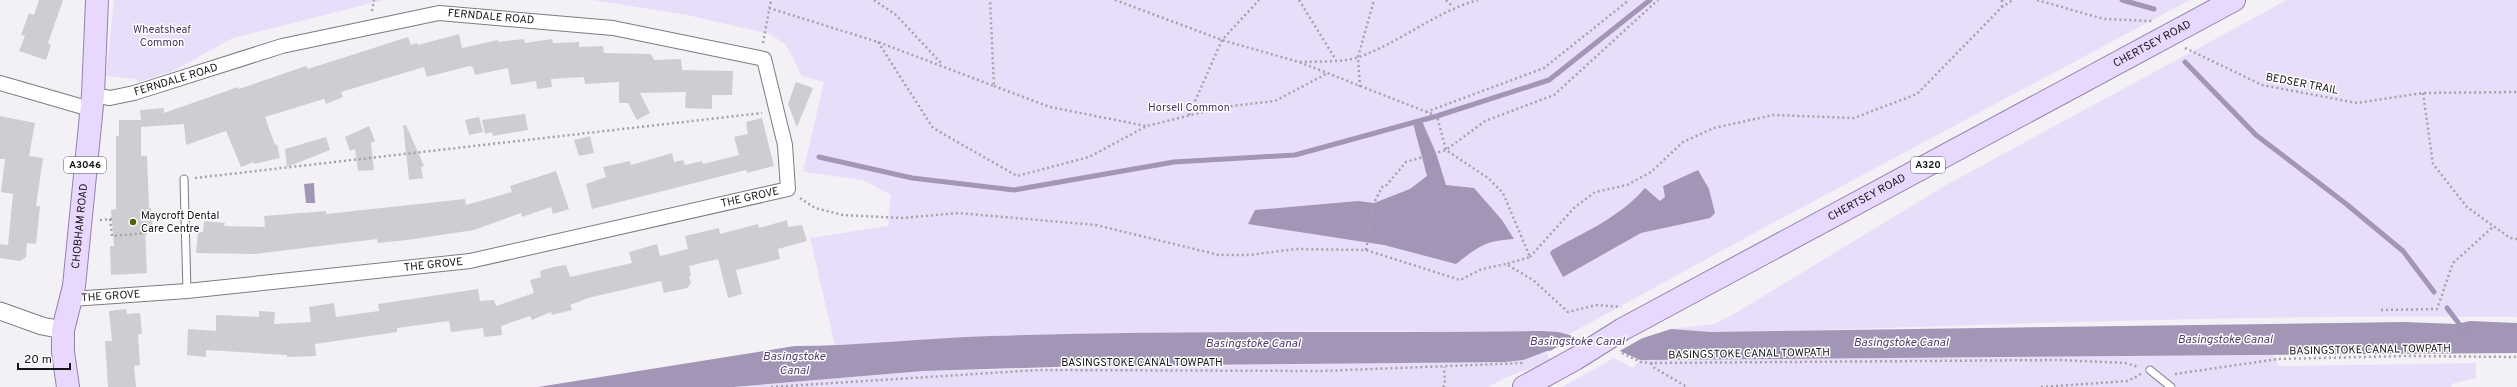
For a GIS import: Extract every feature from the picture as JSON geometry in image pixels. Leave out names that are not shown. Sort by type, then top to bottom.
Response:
[{"type":"main road","name":"CHOBHAM ROAD","points":[[66,384],[63,352],[63,330],[72,299],[91,102],[97,0]]},
{"type":"main road","name":"CHERTSEY ROAD","points":[[1524,387],[1623,330],[2234,0]]},
{"type":"street","name":"FERNDALE ROAD","points":[[0,83],[91,102],[134,93],[282,46],[439,13],[613,28],[760,58]]},
{"type":"street","points":[[760,58],[764,59],[785,145],[789,187]]},
{"type":"street","name":"THE GROVE","points":[[72,299],[187,292],[470,261],[789,187]]},
{"type":"street","points":[[0,311],[42,326],[63,330]]},
{"type":"lane","points":[[184,179],[187,292]]},
{"type":"lane","points":[[2150,370],[2171,387]]},
{"type":"path","points":[[760,58],[770,0]]},
{"type":"path","points":[[874,0],[896,15],[943,65]]},
{"type":"path","points":[[990,0],[994,86]]},
{"type":"path","points":[[1115,0],[1222,40],[1299,62],[1437,116],[1446,150],[1488,178],[1503,193],[1530,258]]},
{"type":"path","points":[[1189,116],[1222,40],[1259,0]]},
{"type":"path","points":[[1299,0],[1336,60]]},
{"type":"path","points":[[1360,87],[1358,57],[1369,10],[1374,0]]},
{"type":"path","points":[[1446,0],[1453,7]]},
{"type":"path","points":[[1299,62],[1358,57],[1415,30],[1453,7],[1478,0]]},
{"type":"path","points":[[1426,112],[1544,68],[1629,0]]},
{"type":"path","points":[[1366,250],[1374,203],[1382,187],[1385,187],[1406,162],[1446,150],[1485,121],[1554,95],[1658,0]]},
{"type":"path","points":[[2002,0],[2002,8]]},
{"type":"path","points":[[789,187],[799,197],[815,208],[843,215],[902,218],[958,213],[1096,225],[1219,255],[1250,255],[1295,249],[1366,250],[1460,280],[1482,269],[1530,258],[1574,208],[1594,192],[1627,185],[1651,172],[1683,142],[1707,131],[1773,115],[1854,118],[1917,94],[2002,8],[2013,0]]},
{"type":"path","points":[[2037,0],[2104,19],[2157,22]]},
{"type":"path","points":[[769,8],[878,42],[943,65],[1050,107],[1147,126]]},
{"type":"path","points":[[878,42],[933,128],[1016,176],[1089,157],[1147,126],[1223,107],[1275,101],[1327,73]]},
{"type":"path","name":"BEDSER TRAIL","points":[[2184,48],[2269,86],[2357,103],[2423,93],[2517,92]]},
{"type":"path","points":[[2423,93],[2433,164],[2467,208],[2510,238],[2517,239]]},
{"type":"path","points":[[184,179],[776,111]]},
{"type":"path","points":[[110,219],[112,236],[148,233],[156,226]]},
{"type":"path","points":[[2381,310],[2437,309],[2453,264],[2494,226]]},
{"type":"path","points":[[1506,264],[1533,280],[1568,312],[1596,305],[1626,307]]},
{"type":"path","name":"BASINGSTOKE CANAL TOWPATH","points":[[1687,387],[1652,367],[1650,363],[2060,360],[2125,363],[2172,374],[2278,359],[2405,356],[2517,358]]},
{"type":"path","name":"BASINGSTOKE CANAL TOWPATH","points":[[771,387],[1038,370],[1322,371],[1513,365]]},
{"type":"path","points":[[1443,387],[1445,384],[1444,367]]},
{"type":"path","points":[[2041,387],[2128,380],[2150,370]]},
{"type":"green space","name":"Wheatsheaf Common","points":[[114,0],[384,0],[233,38],[171,72],[138,82],[136,79],[106,76]]},
{"type":"green space","name":"Horsell Common","points":[[593,0],[2190,0],[1769,225],[1568,335],[1541,331],[1185,332],[988,336],[835,346],[810,238],[888,226],[891,195],[863,180],[803,172],[824,82],[802,76],[786,45],[770,34],[687,15]]},
{"type":"green space","points":[[2287,0],[2517,0],[2517,317],[2422,316],[2234,318],[1761,332],[1711,332],[1671,329],[1714,324],[1734,314],[1946,185]]},
{"type":"green space","points":[[1547,351],[1550,362],[1507,377],[1488,387],[733,387],[923,371],[1523,360]]},
{"type":"green space","points":[[2274,355],[2278,366],[2476,363],[2476,378],[2451,384],[2452,387],[1562,387],[1614,358],[1633,368],[1640,360]]},
{"type":"water","points":[[1422,121],[1436,153],[1446,185],[1474,188],[1502,220],[1514,239],[1489,243],[1477,249],[1456,264],[1384,245],[1248,224],[1255,210],[1358,201],[1374,203],[1410,189],[1427,176],[1413,123]]},
{"type":"water","points":[[1698,170],[1709,189],[1715,213],[1710,218],[1641,233],[1563,277],[1550,253],[1552,250],[1613,216],[1645,188],[1660,201],[1665,197],[1663,186]]},
{"type":"water","points":[[314,183],[315,203],[306,203],[304,184]]},
{"type":"water","name":"Basingstoke Canal","points":[[2470,321],[2517,323],[2517,353],[1640,360],[1620,351],[1547,351],[1523,360],[1505,362],[1085,366],[923,371],[733,387],[538,387],[795,346],[844,345],[990,336],[1197,332],[1541,331],[1559,332],[1579,338],[1643,338],[1671,329],[1711,332],[2404,322],[2456,324]]},
{"type":"pier","points":[[1648,335],[1614,354],[1548,353],[1541,356],[1577,336]]},
{"type":"building","points":[[39,0],[63,0],[48,43],[51,45],[46,60],[19,51],[25,36],[21,35],[29,13],[34,15]]},
{"type":"building","points":[[459,34],[462,48],[498,40],[498,42],[524,39],[525,43],[552,39],[553,43],[579,42],[579,47],[603,46],[604,53],[651,54],[654,60],[681,59],[682,70],[733,71],[732,95],[712,95],[712,109],[685,108],[686,92],[640,93],[650,113],[637,120],[628,103],[619,103],[619,82],[585,84],[584,77],[551,79],[552,87],[537,89],[536,81],[511,85],[508,68],[475,75],[473,67],[469,66],[427,77],[424,67],[341,92],[343,97],[326,104],[324,99],[265,117],[275,145],[277,144],[280,158],[254,164],[254,162],[241,167],[226,131],[186,145],[184,124],[141,127],[141,156],[147,156],[149,208],[151,208],[153,228],[145,229],[147,273],[111,275],[110,246],[114,246],[111,210],[116,209],[116,136],[119,136],[119,120],[141,120],[140,110],[164,108],[164,113],[238,87],[239,89],[306,66],[308,69],[408,37],[411,45],[417,43],[418,45]]},
{"type":"building","points":[[796,82],[813,88],[797,127],[788,104]]},
{"type":"building","points":[[525,114],[528,130],[493,136],[492,132],[485,134],[482,120]]},
{"type":"building","points":[[0,116],[35,123],[29,156],[43,158],[36,206],[40,206],[36,244],[27,243],[26,257],[20,261],[0,258],[0,244],[8,245],[13,194],[1,192],[5,159],[0,159]]},
{"type":"building","points":[[479,117],[483,132],[469,135],[465,120]]},
{"type":"building","points":[[762,118],[774,166],[747,173],[746,170],[592,209],[586,184],[606,177],[603,167],[630,161],[631,165],[672,153],[674,162],[683,160],[685,165],[702,161],[703,164],[739,155],[734,137],[748,134],[746,122]]},
{"type":"building","points":[[403,125],[406,125],[424,166],[421,167],[423,178],[409,180]]},
{"type":"building","points":[[369,126],[375,141],[371,143],[374,170],[358,171],[355,149],[350,151],[345,137]]},
{"type":"building","points":[[590,136],[594,153],[579,156],[574,140]]},
{"type":"building","points":[[326,137],[330,150],[287,167],[285,149]]},
{"type":"building","points":[[556,171],[569,209],[553,214],[551,207],[522,217],[521,213],[474,230],[407,240],[378,243],[377,239],[255,254],[196,253],[198,232],[203,232],[204,221],[225,223],[224,226],[265,227],[264,216],[326,211],[326,214],[465,199],[466,205],[512,192],[510,186]]},
{"type":"building","points":[[787,220],[788,227],[802,225],[807,241],[778,249],[780,259],[736,270],[742,294],[728,298],[718,259],[689,266],[691,276],[689,277],[691,283],[687,288],[664,293],[661,281],[588,298],[570,305],[572,310],[552,315],[551,312],[532,320],[530,316],[501,326],[502,335],[484,337],[483,328],[451,332],[449,321],[397,328],[397,332],[315,344],[316,356],[287,357],[287,355],[206,350],[206,357],[187,355],[188,329],[216,331],[216,315],[259,317],[259,311],[275,312],[274,324],[311,322],[309,307],[334,303],[336,317],[379,311],[378,304],[478,289],[480,301],[494,300],[496,306],[534,293],[530,280],[541,277],[540,271],[553,267],[566,265],[570,277],[632,263],[629,252],[657,244],[660,256],[688,249],[685,236],[719,228],[720,234],[758,224],[759,228]]},
{"type":"building","points":[[126,309],[127,314],[140,313],[142,334],[138,334],[140,365],[134,366],[136,387],[108,387],[105,341],[112,341],[109,311]]},
{"type":"waterway","points":[[819,157],[912,178],[1014,190],[1174,162],[1295,155],[1437,116],[1549,80],[1650,0]]},
{"type":"waterway","points":[[2122,0],[2154,9]]},
{"type":"waterway","points":[[2185,62],[2256,135],[2345,203],[2403,251],[2434,292]]},
{"type":"waterway","points":[[2447,308],[2463,329]]},
{"type":"place","name":"Maycroft Dental Care Centre","points":[[133,222]]}]
